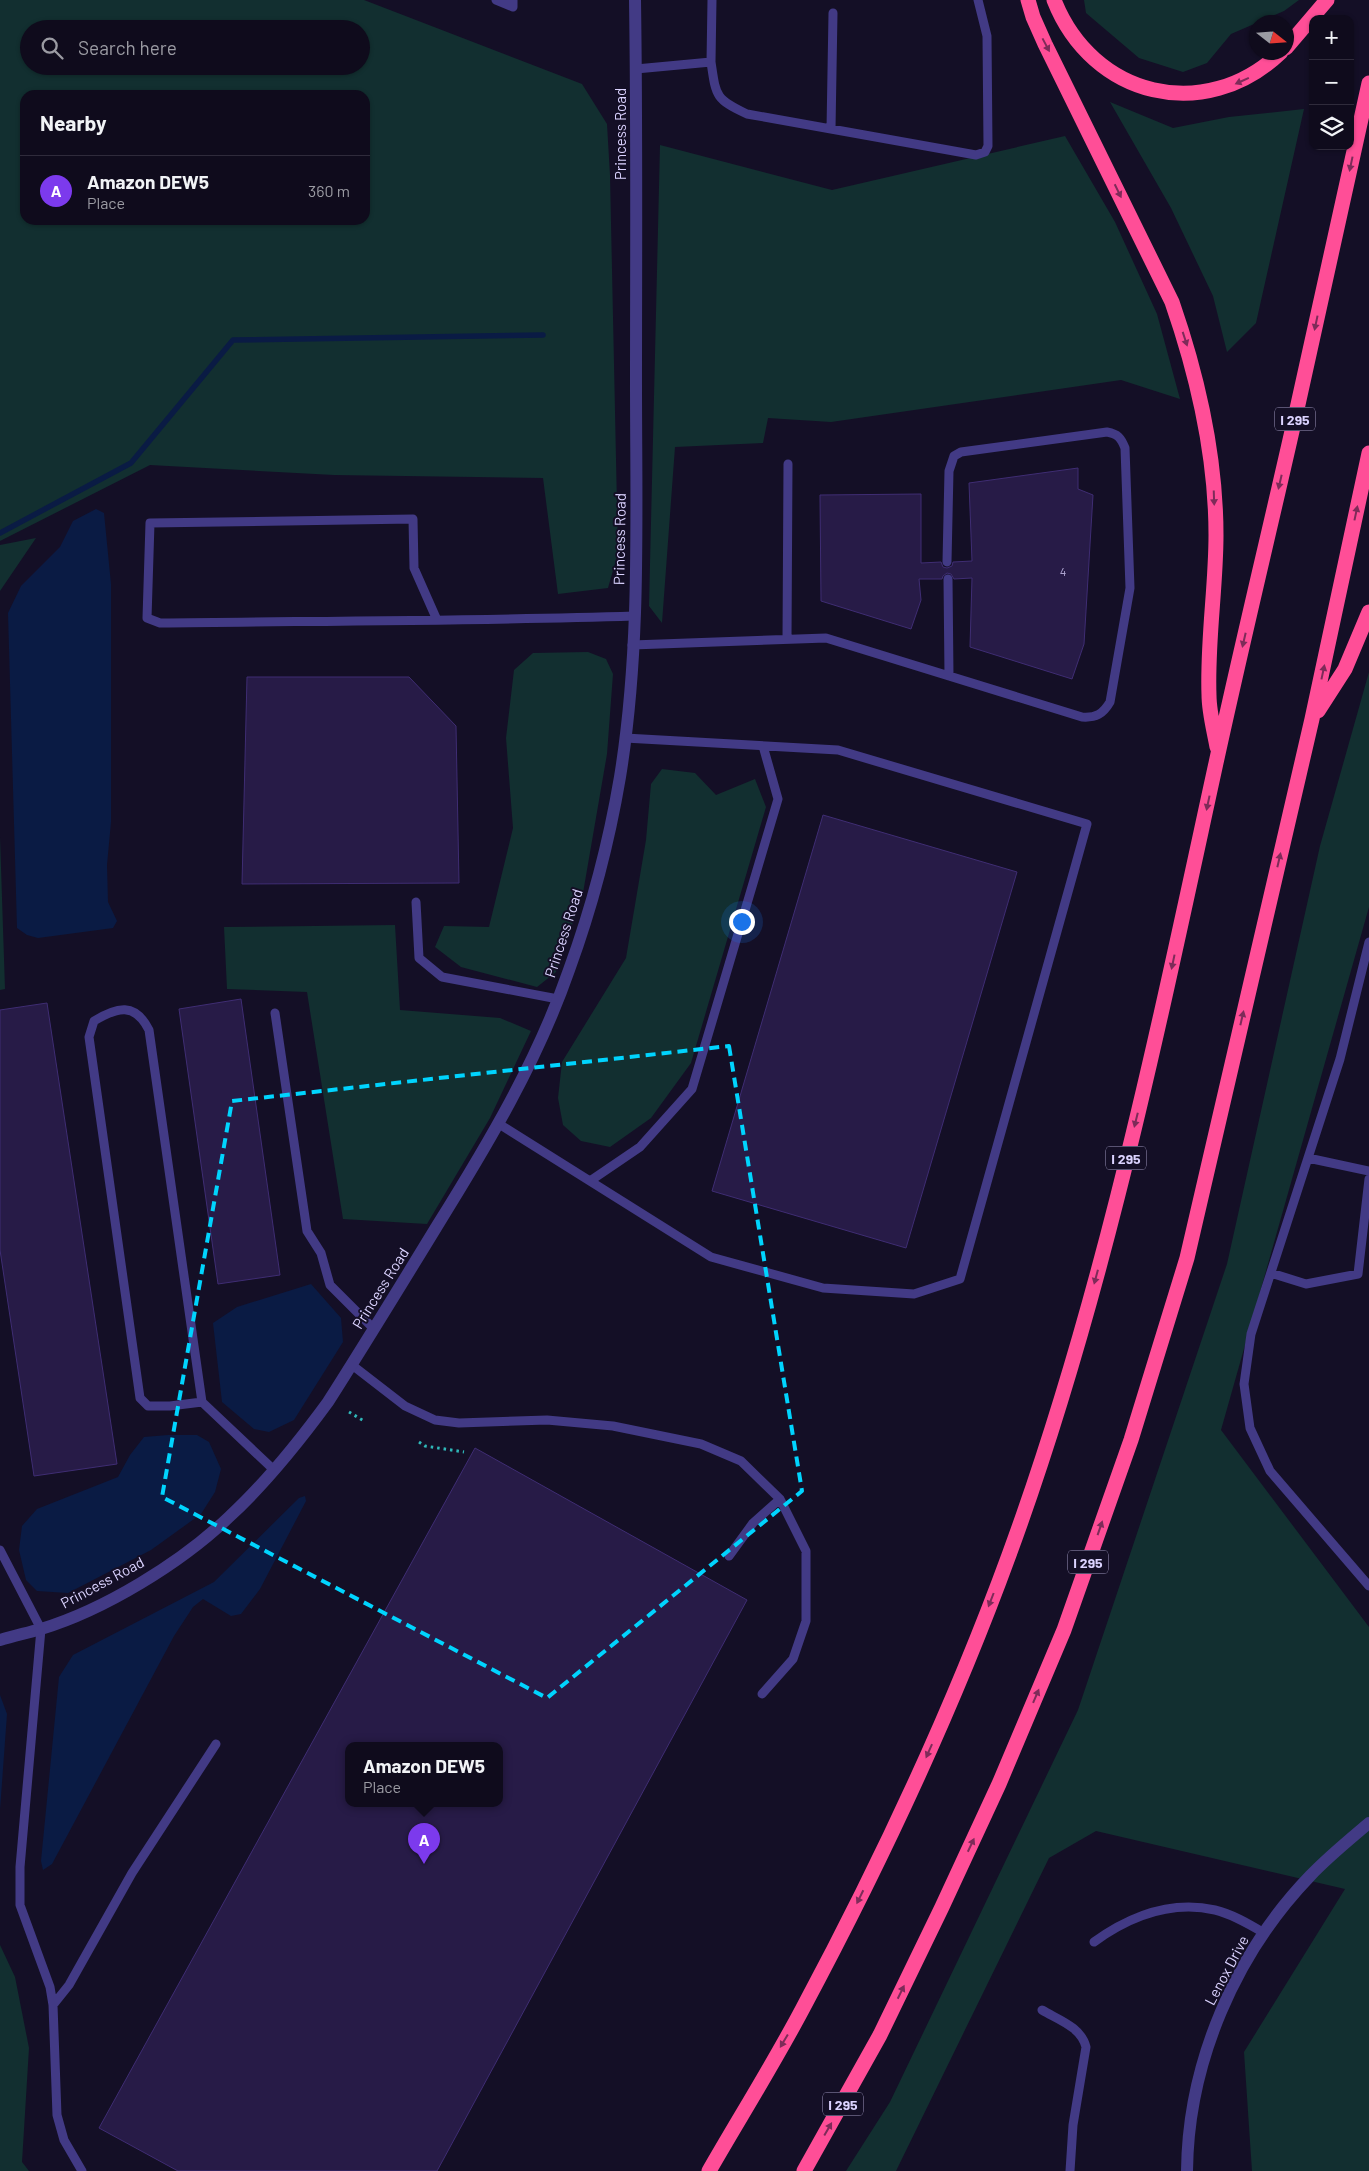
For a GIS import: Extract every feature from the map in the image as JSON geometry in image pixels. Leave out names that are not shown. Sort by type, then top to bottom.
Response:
[{"type":"highway","points":[[1028,0],[1045,44],[1172,302],[1187,345],[1201,400],[1214,490],[1216,535],[1209,696],[1218,755]]},
{"type":"highway","points":[[1054,0],[1061,18],[1074,39],[1092,58],[1109,71],[1132,84],[1152,90],[1178,94],[1205,92],[1228,87],[1250,77],[1274,60]]},
{"type":"highway","points":[[1294,39],[1327,0]]},
{"type":"highway","name":"I 295","points":[[709,2171],[801,2014],[884,1849],[970,1655],[1009,1555],[1047,1445],[1076,1352],[1106,1240],[1165,998],[1369,83]]},
{"type":"highway","name":"I 295","points":[[804,2171],[880,2035],[999,1784],[1064,1630],[1131,1440],[1187,1258],[1312,719],[1369,453]]},
{"type":"highway","points":[[1312,719],[1345,669],[1369,612]]},
{"type":"street","name":"Princess Road","points":[[0,1640],[41,1629],[111,1599],[189,1550],[228,1518],[298,1443],[352,1365],[499,1124],[542,1040],[558,999],[592,900],[610,828],[625,738],[634,616],[635,0]]},
{"type":"street","name":"Lenox Drive","points":[[1187,2171],[1192,2116],[1201,2070],[1215,2026],[1231,1990],[1264,1933],[1280,1911],[1310,1875],[1369,1823]]},
{"type":"lane","points":[[496,0],[513,7],[513,0]]},
{"type":"lane","points":[[712,0],[711,62],[715,92],[727,104],[747,114],[976,155],[985,152],[988,146],[988,36],[978,0]]},
{"type":"lane","points":[[831,129],[833,13]]},
{"type":"lane","points":[[636,69],[711,62]]},
{"type":"lane","points":[[632,645],[826,638],[1082,717],[1091,718],[1105,709],[1110,702],[1130,588],[1125,448],[1122,438],[1115,433],[1107,432],[961,452],[954,456],[949,471],[948,562]]},
{"type":"lane","points":[[787,639],[788,464]]},
{"type":"lane","points":[[437,620],[414,568],[413,518],[150,523],[147,618],[160,623],[437,620],[634,616]]},
{"type":"lane","points":[[948,579],[949,676]]},
{"type":"lane","points":[[499,1124],[711,1257],[823,1288],[914,1294],[960,1279],[1087,824],[838,750],[625,738]]},
{"type":"lane","points":[[590,1181],[640,1147],[692,1089],[778,799],[763,746]]},
{"type":"lane","points":[[416,902],[419,958],[442,977],[558,999]]},
{"type":"lane","points":[[1369,942],[1340,1059],[1251,1334],[1244,1384],[1250,1428],[1270,1471],[1369,1586]]},
{"type":"lane","points":[[202,1402],[170,1406],[148,1406],[140,1398],[89,1037],[94,1022],[110,1011],[126,1009],[142,1017],[149,1030],[202,1402],[274,1470]]},
{"type":"lane","points":[[274,1013],[306,1231],[321,1253],[330,1285],[374,1329]]},
{"type":"lane","points":[[1308,1158],[1369,1172]]},
{"type":"lane","points":[[1271,1273],[1306,1284],[1358,1274],[1369,1179]]},
{"type":"lane","points":[[352,1365],[405,1406],[435,1420],[459,1423],[547,1420],[613,1426],[701,1444],[741,1462],[780,1499],[806,1551],[806,1621],[793,1659],[762,1694]]},
{"type":"lane","points":[[729,1556],[753,1523],[780,1499]]},
{"type":"lane","points":[[0,1550],[41,1629],[20,1867],[20,1906],[50,1987],[53,2005],[57,2115],[64,2140],[82,2171]]},
{"type":"lane","points":[[53,2005],[69,1985],[132,1873],[216,1744]]},
{"type":"lane","points":[[1094,1942],[1117,1926],[1143,1914],[1188,1906],[1216,1910],[1237,1918],[1264,1933]]},
{"type":"lane","points":[[1042,2010],[1078,2031],[1084,2037],[1086,2047],[1073,2125],[1070,2171]]},
{"type":"path","points":[[349,1412],[364,1420]]},
{"type":"path","points":[[419,1442],[425,1446],[464,1452]]},
{"type":"highlighted area","points":[[729,1046],[802,1491],[547,1698],[162,1497],[232,1101]]},
{"type":"green space","points":[[0,0],[364,0],[582,84],[607,124],[610,175],[618,553],[608,588],[558,594],[543,478],[334,475],[150,465],[0,541]]},
{"type":"green space","points":[[1084,0],[1299,0],[1275,15],[1249,15],[1249,26],[1231,34],[1207,63],[1183,72],[1139,58],[1086,13]]},
{"type":"green space","points":[[1110,102],[1173,128],[1229,117],[1304,109],[1256,323],[1227,352],[1213,296],[1171,208]]},
{"type":"green space","points":[[1065,136],[1115,222],[1157,314],[1180,399],[1121,380],[831,422],[768,418],[763,443],[675,447],[662,623],[649,606],[660,145],[832,190]]},
{"type":"green space","points":[[36,538],[0,591],[0,545]]},
{"type":"green space","points":[[588,652],[606,659],[613,674],[607,754],[583,893],[556,972],[537,987],[461,967],[435,947],[444,926],[489,927],[513,828],[506,738],[514,670],[533,653]]},
{"type":"green space","points":[[1369,672],[1369,907],[1221,1430],[1369,1627],[1369,2171],[1252,2171],[1244,2052],[1345,1889],[1096,1831],[1049,1858],[896,2171],[846,2171],[890,2102],[1078,1710],[1227,1264],[1320,846]]},
{"type":"green space","points":[[662,769],[695,773],[716,795],[755,779],[766,807],[691,1063],[651,1118],[610,1147],[581,1141],[563,1125],[558,1098],[562,1062],[626,958],[646,840],[651,784]]},
{"type":"green space","points":[[0,837],[5,989],[0,990]]},
{"type":"green space","points":[[395,925],[400,1010],[500,1018],[531,1031],[490,1118],[427,1224],[343,1219],[307,992],[227,989],[224,927]]},
{"type":"green space","points":[[0,1945],[15,1977],[29,2048],[22,2162],[29,2171],[0,2171]]},
{"type":"water","points":[[96,509],[104,513],[111,584],[111,822],[107,865],[108,902],[117,921],[113,928],[38,938],[27,935],[17,928],[8,613],[21,586],[60,547],[73,521]]},
{"type":"water","points":[[311,1284],[341,1318],[343,1342],[294,1420],[269,1432],[254,1429],[222,1402],[213,1323],[237,1307]]},
{"type":"water","points":[[197,1435],[209,1442],[221,1469],[215,1492],[201,1514],[151,1550],[68,1593],[37,1591],[26,1580],[19,1550],[22,1526],[37,1509],[118,1477],[130,1455],[144,1437]]},
{"type":"water","points":[[305,1496],[306,1501],[260,1589],[241,1614],[231,1616],[203,1599],[193,1607],[174,1636],[52,1864],[43,1870],[41,1861],[59,1677],[73,1655],[214,1582],[299,1498]]},
{"type":"water","points":[[0,1695],[7,1714],[0,1810]]},
{"type":"building","points":[[1078,468],[1078,489],[1093,495],[1084,644],[1072,679],[970,647],[972,578],[954,579],[951,574],[947,573],[942,579],[919,579],[921,600],[911,629],[821,601],[820,495],[921,494],[921,563],[941,562],[943,567],[947,568],[952,566],[953,562],[972,561],[969,483]]},
{"type":"building","points":[[247,677],[409,677],[456,726],[459,883],[242,884]]},
{"type":"building","points":[[823,815],[1017,872],[906,1248],[712,1191]]},
{"type":"building","points":[[241,999],[280,1275],[218,1284],[179,1009]]},
{"type":"building","points":[[47,1003],[117,1464],[34,1476],[0,1250],[0,1010]]},
{"type":"building","points":[[475,1448],[747,1600],[437,2171],[178,2171],[99,2128]]},
{"type":"waterway","points":[[0,533],[131,463],[233,340],[543,335]]},
{"type":"place","name":"Amazon DEW5","points":[[424,1864]]}]
